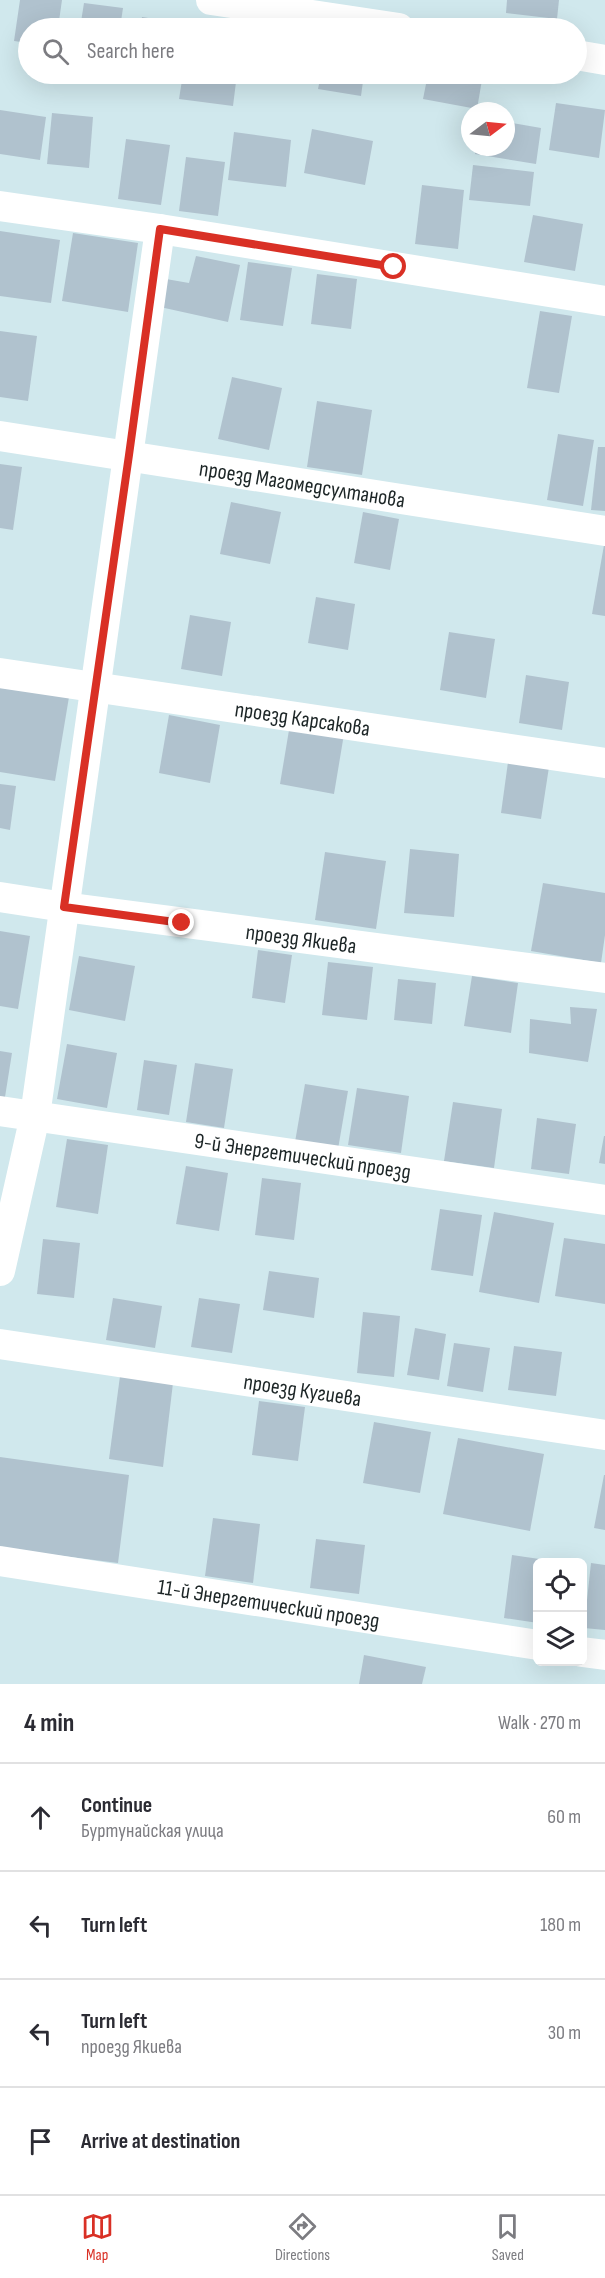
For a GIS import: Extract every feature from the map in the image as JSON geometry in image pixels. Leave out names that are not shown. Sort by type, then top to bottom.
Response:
[{"type":"street","points":[[211,0],[332,18]]},
{"type":"street","points":[[587,57],[605,60]]},
{"type":"street","points":[[0,206],[160,229],[605,301]]},
{"type":"street","points":[[0,1271],[35,1116],[160,229]]},
{"type":"street","name":"проезд Магомедсултанова","points":[[0,436],[605,531]]},
{"type":"street","name":"проезд Карсакова","points":[[0,673],[605,763]]},
{"type":"street","name":"проезд Якиева","points":[[0,897],[605,978]]},
{"type":"street","name":"9-й Энергетический проезд","points":[[0,1111],[605,1200]]},
{"type":"street","name":"проезд Кугиева","points":[[0,1344],[605,1435]]},
{"type":"street","name":"11-й Энергетический проезд","points":[[0,1561],[533,1644]]},
{"type":"street","points":[[587,1653],[605,1655]]},
{"type":"building","points":[[20,0],[62,0],[59,18],[18,18],[18,42],[14,41]]},
{"type":"building","points":[[507,0],[559,0],[557,18],[506,13]]},
{"type":"building","points":[[84,3],[123,8],[122,18],[82,18]]},
{"type":"building","points":[[181,84],[236,84],[233,106],[179,99]]},
{"type":"building","points":[[319,84],[363,84],[361,96],[318,89]]},
{"type":"building","points":[[426,84],[481,84],[478,102],[461,102],[461,106],[423,99]]},
{"type":"building","points":[[556,103],[605,110],[599,158],[549,150]]},
{"type":"building","points":[[0,110],[46,117],[40,160],[0,154]]},
{"type":"building","points":[[52,113],[93,117],[89,168],[47,164]]},
{"type":"building","points":[[515,124],[541,128],[536,164],[487,156],[515,156]]},
{"type":"building","points":[[312,129],[373,141],[365,185],[304,173]]},
{"type":"building","points":[[234,132],[291,140],[286,187],[228,180]]},
{"type":"building","points":[[126,139],[170,145],[161,205],[118,199]]},
{"type":"building","points":[[186,157],[225,162],[218,216],[179,211]]},
{"type":"building","points":[[473,165],[534,172],[530,206],[469,200]]},
{"type":"building","points":[[422,185],[464,190],[458,249],[415,244]]},
{"type":"building","points":[[533,215],[583,224],[575,271],[524,262]]},
{"type":"building","points":[[0,231],[60,240],[51,303],[0,296]]},
{"type":"building","points":[[73,233],[138,243],[128,312],[62,301]]},
{"type":"building","points":[[196,256],[240,265],[228,322],[160,307],[166,279],[189,283]]},
{"type":"building","points":[[248,262],[292,268],[283,326],[240,320]]},
{"type":"building","points":[[317,274],[357,279],[351,329],[311,324]]},
{"type":"building","points":[[540,311],[572,316],[559,393],[527,388]]},
{"type":"building","points":[[0,331],[37,336],[28,401],[0,397]]},
{"type":"building","points":[[232,377],[282,388],[269,450],[218,439]]},
{"type":"building","points":[[317,401],[372,410],[362,475],[307,467]]},
{"type":"building","points":[[558,434],[594,440],[583,506],[547,500]]},
{"type":"building","points":[[598,447],[605,447],[605,511],[591,510]]},
{"type":"building","points":[[0,464],[22,467],[13,530],[0,528]]},
{"type":"building","points":[[231,502],[281,512],[270,564],[220,554]]},
{"type":"building","points":[[363,512],[399,519],[390,570],[354,563]]},
{"type":"building","points":[[605,545],[605,616],[592,614]]},
{"type":"building","points":[[316,597],[355,604],[348,650],[308,643]]},
{"type":"building","points":[[190,615],[231,622],[222,676],[181,669]]},
{"type":"building","points":[[449,632],[495,639],[486,698],[440,690]]},
{"type":"building","points":[[526,675],[569,682],[562,730],[519,723]]},
{"type":"building","points":[[0,686],[69,697],[55,781],[0,772]]},
{"type":"building","points":[[169,715],[220,725],[210,783],[159,773]]},
{"type":"building","points":[[290,724],[344,734],[334,794],[280,784]]},
{"type":"building","points":[[508,762],[549,767],[541,819],[501,813]]},
{"type":"building","points":[[0,784],[16,786],[10,830],[0,828]]},
{"type":"building","points":[[410,849],[459,854],[454,917],[404,913]]},
{"type":"building","points":[[325,852],[386,861],[376,929],[315,920]]},
{"type":"building","points":[[543,883],[605,893],[605,935],[601,963],[531,951]]},
{"type":"building","points":[[0,931],[30,936],[18,1009],[0,1006]]},
{"type":"building","points":[[258,950],[292,955],[285,1003],[252,998]]},
{"type":"building","points":[[79,956],[135,966],[125,1021],[69,1010]]},
{"type":"building","points":[[328,962],[373,967],[367,1020],[322,1015]]},
{"type":"building","points":[[472,976],[518,983],[511,1033],[464,1026]]},
{"type":"building","points":[[398,979],[436,983],[432,1024],[394,1020]]},
{"type":"building","points":[[570,1007],[597,1009],[588,1062],[529,1053],[530,1019],[571,1024]]},
{"type":"building","points":[[67,1044],[117,1053],[107,1108],[57,1099]]},
{"type":"building","points":[[0,1051],[12,1053],[5,1097],[0,1097]]},
{"type":"building","points":[[144,1060],[177,1065],[169,1115],[137,1110]]},
{"type":"building","points":[[195,1063],[233,1069],[224,1128],[186,1122]]},
{"type":"building","points":[[305,1084],[348,1091],[338,1149],[295,1142]]},
{"type":"building","points":[[357,1088],[409,1096],[401,1153],[348,1145]]},
{"type":"building","points":[[453,1102],[502,1109],[494,1168],[444,1161]]},
{"type":"building","points":[[537,1118],[576,1124],[569,1174],[531,1169]]},
{"type":"building","points":[[605,1136],[605,1164],[599,1163]]},
{"type":"building","points":[[67,1139],[108,1145],[98,1214],[56,1207]]},
{"type":"building","points":[[186,1166],[228,1173],[219,1231],[176,1224]]},
{"type":"building","points":[[262,1178],[301,1183],[294,1240],[255,1235]]},
{"type":"building","points":[[440,1209],[482,1215],[473,1276],[431,1270]]},
{"type":"building","points":[[494,1212],[554,1223],[539,1303],[479,1292]]},
{"type":"building","points":[[564,1238],[605,1244],[605,1304],[555,1296]]},
{"type":"building","points":[[43,1239],[80,1243],[74,1298],[37,1294]]},
{"type":"building","points":[[269,1271],[319,1278],[314,1318],[263,1310]]},
{"type":"building","points":[[113,1298],[162,1306],[155,1348],[106,1340]]},
{"type":"building","points":[[199,1298],[240,1304],[232,1353],[191,1347]]},
{"type":"building","points":[[363,1312],[400,1316],[394,1377],[357,1373]]},
{"type":"building","points":[[415,1328],[446,1334],[439,1380],[407,1375]]},
{"type":"building","points":[[454,1343],[490,1348],[483,1392],[447,1386]]},
{"type":"building","points":[[514,1346],[562,1352],[556,1396],[508,1390]]},
{"type":"building","points":[[120,1376],[173,1383],[163,1467],[109,1459]]},
{"type":"building","points":[[259,1401],[305,1407],[298,1461],[252,1455]]},
{"type":"building","points":[[374,1422],[431,1432],[420,1493],[363,1483]]},
{"type":"building","points":[[458,1438],[544,1454],[530,1531],[443,1514]]},
{"type":"building","points":[[0,1457],[129,1475],[118,1563],[0,1548]]},
{"type":"building","points":[[605,1475],[605,1530],[594,1528]]},
{"type":"building","points":[[213,1518],[260,1524],[253,1583],[205,1576]]},
{"type":"building","points":[[316,1539],[365,1545],[359,1594],[310,1588]]},
{"type":"building","points":[[512,1555],[533,1558],[533,1622],[504,1618]]},
{"type":"building","points":[[591,1563],[605,1565],[605,1630],[587,1628]]},
{"type":"building","points":[[364,1655],[426,1667],[422,1684],[359,1684]]},
{"type":"route","points":[[182,923],[64,907],[160,229],[394,267]]}]
